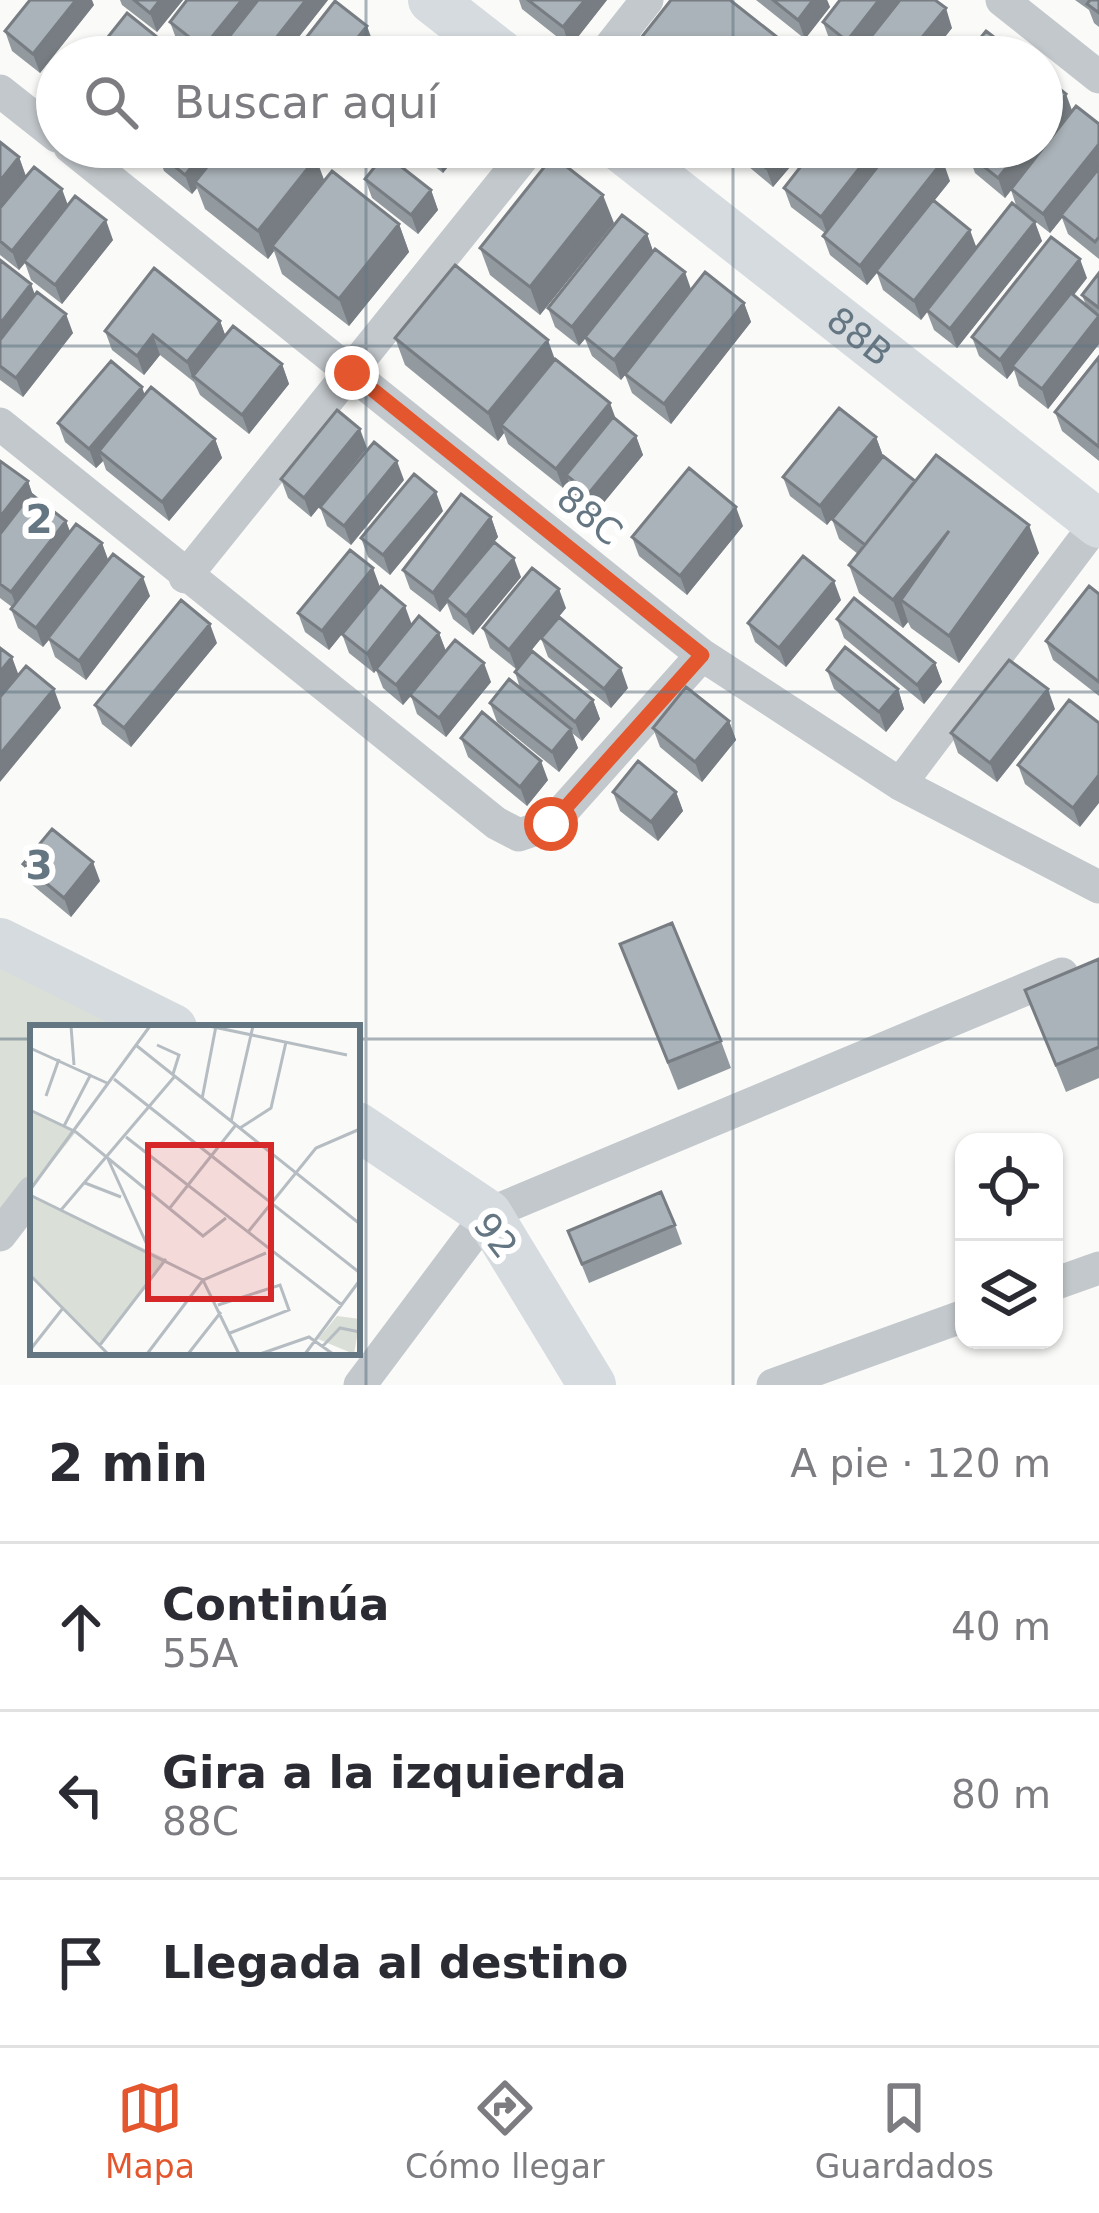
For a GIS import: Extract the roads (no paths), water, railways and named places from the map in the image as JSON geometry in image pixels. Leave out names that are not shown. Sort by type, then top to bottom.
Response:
[{"type":"street","points":[[433,0],[478,36]]},
{"type":"street","points":[[619,36],[647,0]]},
{"type":"street","points":[[1002,0],[1047,36]]},
{"type":"street","points":[[1063,48],[1099,77]]},
{"type":"street","points":[[0,91],[36,119]]},
{"type":"street","name":"88C","points":[[96,168],[702,655],[900,784],[1099,887]]},
{"type":"street","points":[[185,577],[514,168]]},
{"type":"street","name":"88B","points":[[646,168],[1098,522]]},
{"type":"street","points":[[0,424],[185,577],[496,823],[519,835],[551,824],[702,655]]},
{"type":"street","points":[[900,784],[1098,522]]},
{"type":"street","points":[[4,938],[163,1025]]},
{"type":"street","points":[[360,1385],[488,1214],[1063,974]]},
{"type":"street","name":"92","points":[[360,1128],[488,1214],[592,1385]]},
{"type":"street","points":[[0,1235],[30,1196]]},
{"type":"street","points":[[1063,1281],[1099,1268]]},
{"type":"street","points":[[773,1385],[955,1319]]}]
